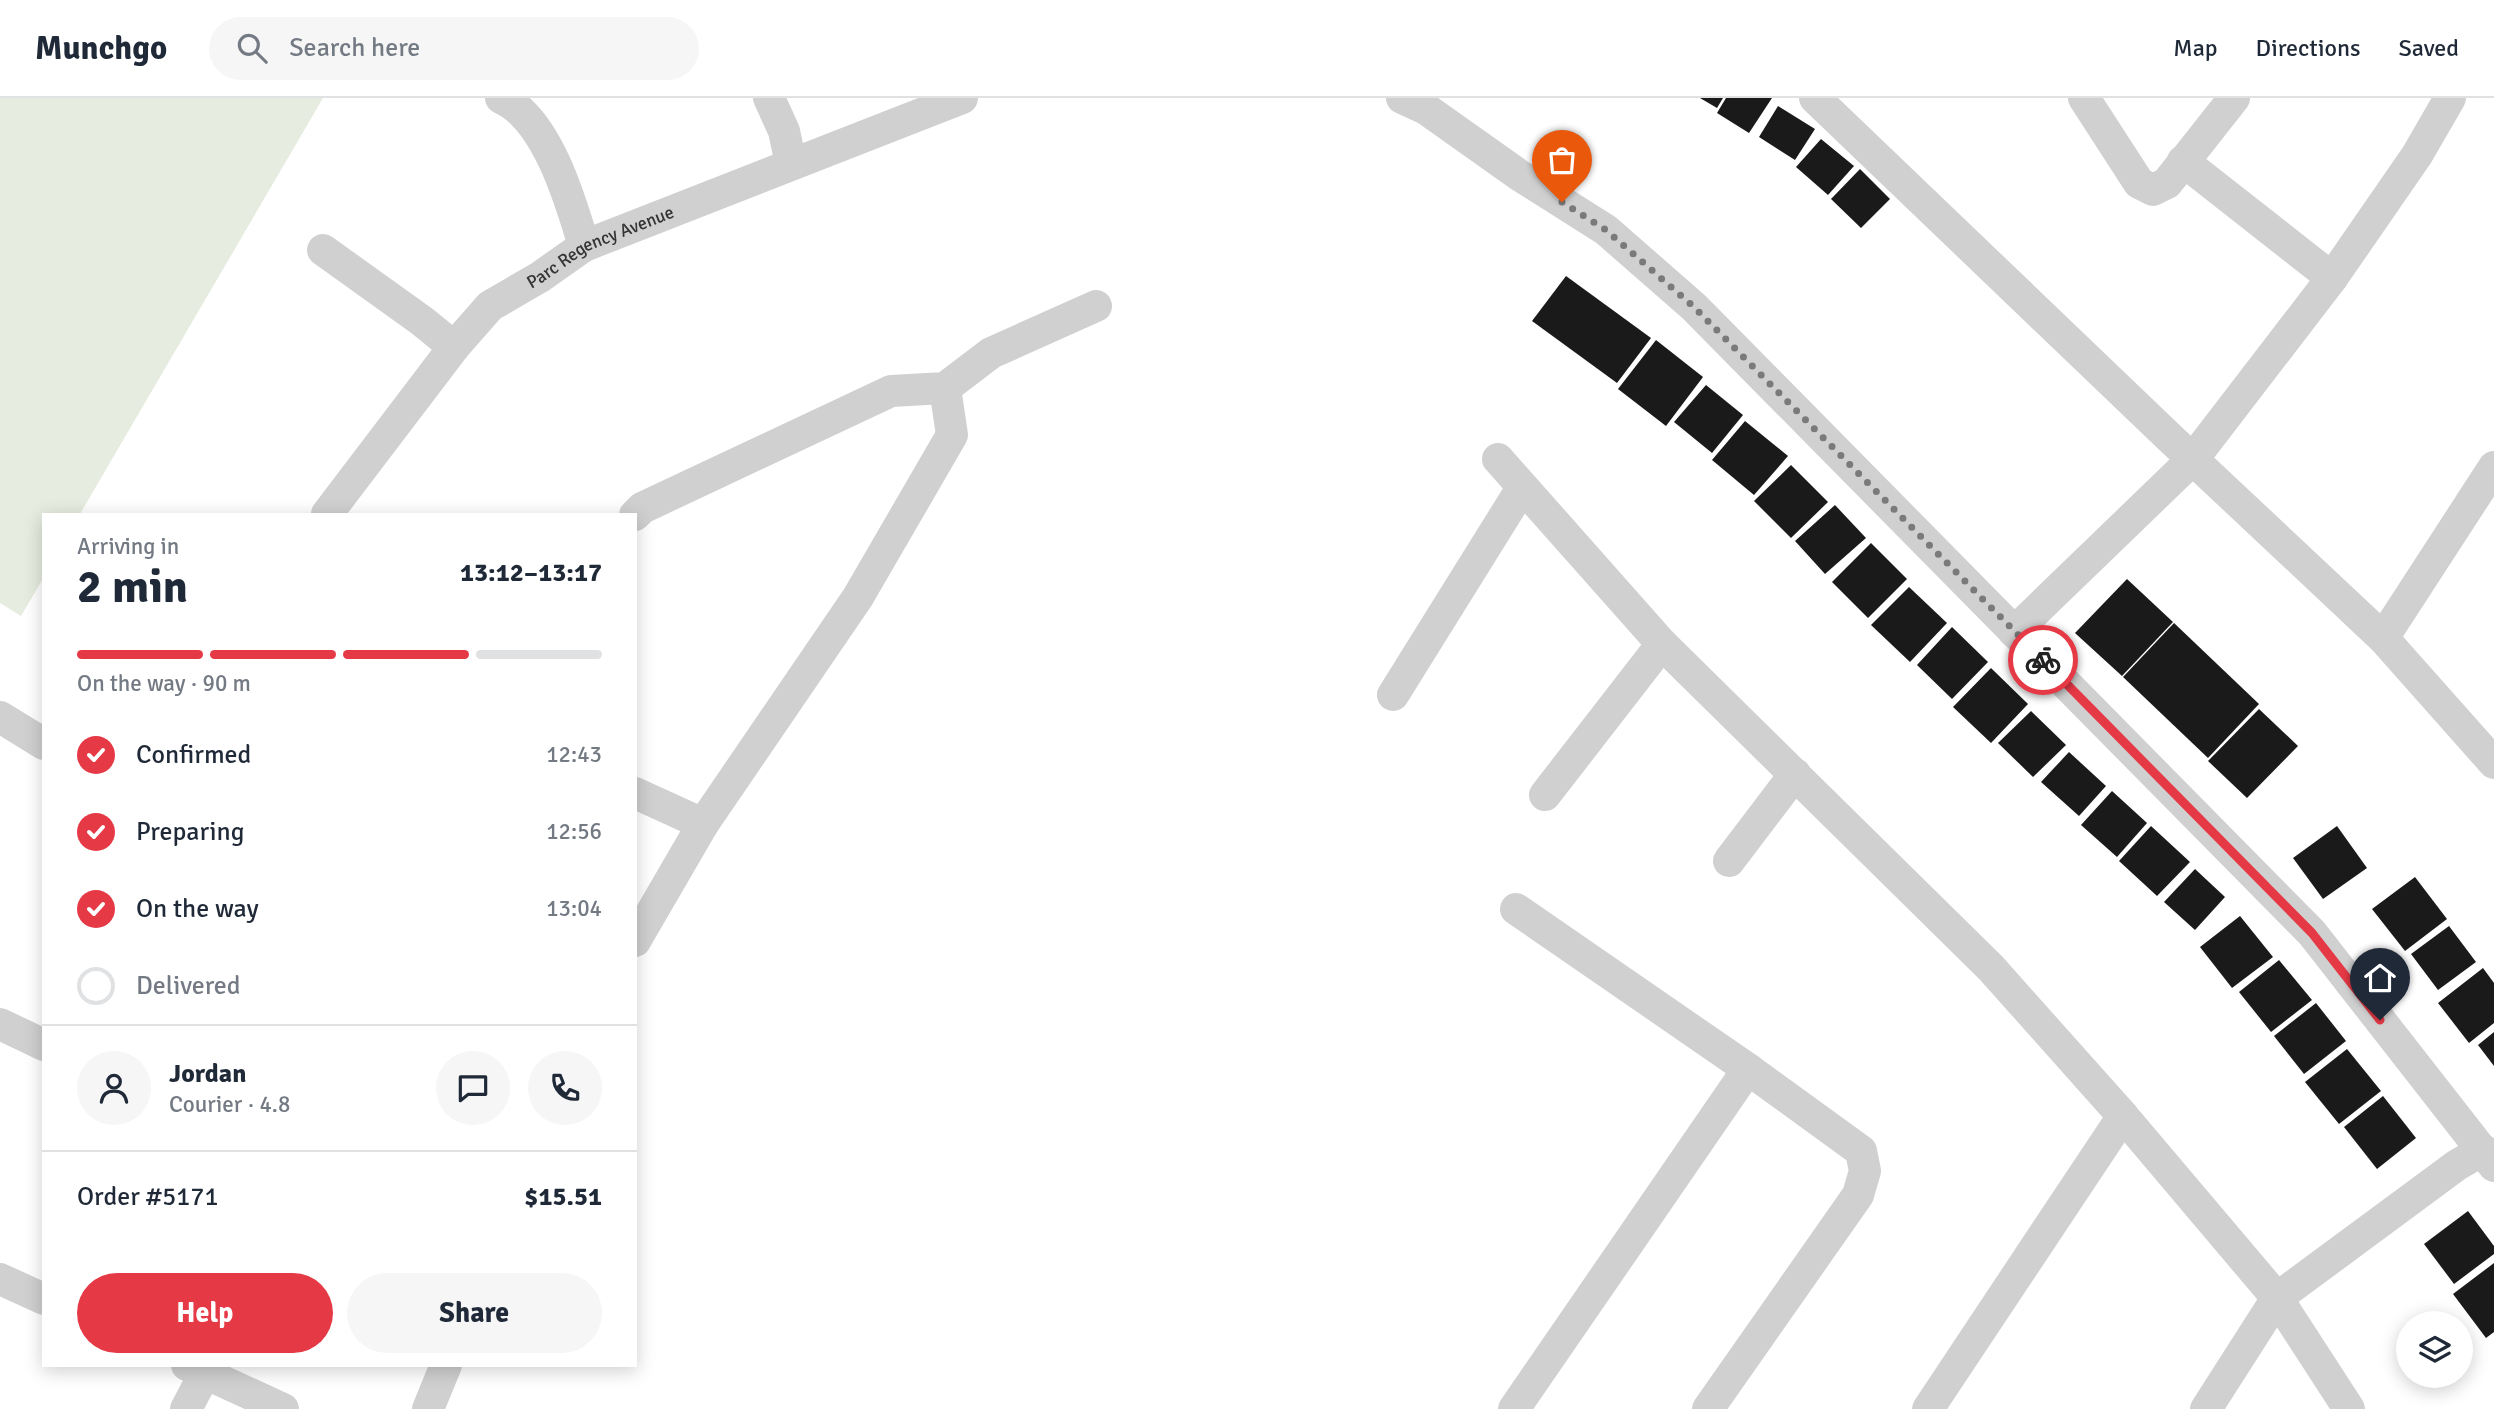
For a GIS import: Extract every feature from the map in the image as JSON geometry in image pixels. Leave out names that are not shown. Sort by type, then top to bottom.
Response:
[{"type":"street","points":[[501,98],[512,103],[534,128],[555,161],[584,246]]},
{"type":"street","points":[[769,98],[784,131],[791,164]]},
{"type":"street","name":"Parc Regency Avenue","points":[[328,513],[454,347],[490,306],[540,277],[584,246],[962,98]]},
{"type":"street","points":[[1402,98],[1426,109],[1519,175],[1606,230],[1694,307],[2312,933],[2488,1158],[2457,1165],[2277,1298],[2206,1409]]},
{"type":"street","points":[[1815,98],[2383,638],[2494,763]]},
{"type":"street","points":[[2084,98],[2139,183],[2153,190],[2167,183],[2234,98]]},
{"type":"street","points":[[2014,632],[2193,459],[2332,278],[2417,155],[2450,98]]},
{"type":"street","points":[[2183,161],[2332,278]]},
{"type":"street","points":[[323,250],[454,347]]},
{"type":"street","points":[[637,513],[642,508],[891,391],[946,388],[991,353],[1096,306]]},
{"type":"street","points":[[637,938],[703,824],[858,597],[952,435],[946,388]]},
{"type":"street","points":[[1498,459],[1662,644],[1991,968],[2123,1116],[2277,1298],[2349,1409]]},
{"type":"street","points":[[2383,638],[2494,467]]},
{"type":"street","points":[[1393,695],[1522,488]]},
{"type":"street","points":[[1545,795],[1662,644]]},
{"type":"street","points":[[0,717],[42,743]]},
{"type":"street","points":[[1729,861],[1795,774]]},
{"type":"street","points":[[637,794],[703,824]]},
{"type":"street","points":[[1516,909],[1748,1069],[1861,1151],[1865,1171],[1858,1195],[1708,1409]]},
{"type":"street","points":[[0,1024],[42,1044]]},
{"type":"street","points":[[1514,1409],[1748,1069]]},
{"type":"street","points":[[1928,1409],[2123,1116]]},
{"type":"street","points":[[0,1279],[42,1298]]},
{"type":"street","points":[[428,1409],[445,1367]]},
{"type":"street","points":[[186,1409],[196,1369],[283,1409]]},
{"type":"shaded area","points":[[0,98],[323,98],[81,513],[42,513],[42,580],[21,616],[0,603]]},
{"type":"building","points":[[1700,98],[1723,98],[1717,108]]},
{"type":"building","points":[[1726,98],[1772,98],[1749,133],[1717,113]]},
{"type":"building","points":[[1778,106],[1815,129],[1795,160],[1759,137]]},
{"type":"building","points":[[1821,139],[1854,166],[1828,195],[1796,167]]},
{"type":"building","points":[[1860,169],[1890,199],[1861,228],[1831,199]]},
{"type":"building","points":[[1566,276],[1651,338],[1617,383],[1532,321]]},
{"type":"building","points":[[1656,340],[1703,377],[1666,426],[1618,389]]},
{"type":"building","points":[[1706,385],[1743,415],[1712,453],[1674,422]]},
{"type":"building","points":[[1745,421],[1788,456],[1754,495],[1712,460]]},
{"type":"building","points":[[1791,465],[1828,502],[1791,538],[1754,501]]},
{"type":"building","points":[[1835,505],[1866,538],[1825,574],[1795,541]]},
{"type":"building","points":[[1871,543],[1907,579],[1868,618],[1832,582]]},
{"type":"building","points":[[2127,579],[2173,622],[2122,676],[2075,633]]},
{"type":"building","points":[[1909,587],[1947,623],[1910,662],[1871,625]]},
{"type":"building","points":[[2174,623],[2259,704],[2208,758],[2123,677]]},
{"type":"building","points":[[1952,627],[1988,662],[1952,699],[1917,665]]},
{"type":"building","points":[[1991,668],[2028,704],[1991,743],[1953,707]]},
{"type":"building","points":[[2259,709],[2298,746],[2247,798],[2208,761]]},
{"type":"building","points":[[2031,711],[2066,745],[2033,777],[1998,743]]},
{"type":"building","points":[[2069,752],[2106,786],[2079,816],[2041,782]]},
{"type":"building","points":[[2112,791],[2147,823],[2117,857],[2081,825]]},
{"type":"building","points":[[2151,826],[2190,862],[2157,896],[2119,861]]},
{"type":"building","points":[[2337,826],[2367,868],[2323,899],[2293,858]]},
{"type":"building","points":[[2195,869],[2225,897],[2195,930],[2164,902]]},
{"type":"building","points":[[2415,877],[2447,919],[2405,951],[2372,909]]},
{"type":"building","points":[[2240,916],[2273,957],[2232,988],[2200,947]]},
{"type":"building","points":[[2449,926],[2476,962],[2438,990],[2411,954]]},
{"type":"building","points":[[2279,960],[2312,1000],[2271,1032],[2239,992]]},
{"type":"building","points":[[2483,968],[2494,983],[2494,1023],[2469,1043],[2438,1003]]},
{"type":"building","points":[[2316,1003],[2346,1041],[2304,1074],[2274,1036]]},
{"type":"building","points":[[2494,1032],[2494,1066],[2478,1045]]},
{"type":"building","points":[[2347,1049],[2381,1091],[2339,1124],[2305,1082]]},
{"type":"building","points":[[2383,1096],[2416,1138],[2377,1169],[2344,1127]]},
{"type":"building","points":[[2468,1211],[2494,1246],[2494,1254],[2454,1284],[2424,1244]]},
{"type":"building","points":[[2494,1263],[2494,1332],[2486,1338],[2473,1321],[2473,1311],[2466,1311],[2453,1294]]},
{"type":"way so far","points":[[1562,202],[1606,230],[1694,307],[2043,660]]},
{"type":"route","points":[[2043,660],[2312,933],[2380,1020]]}]
